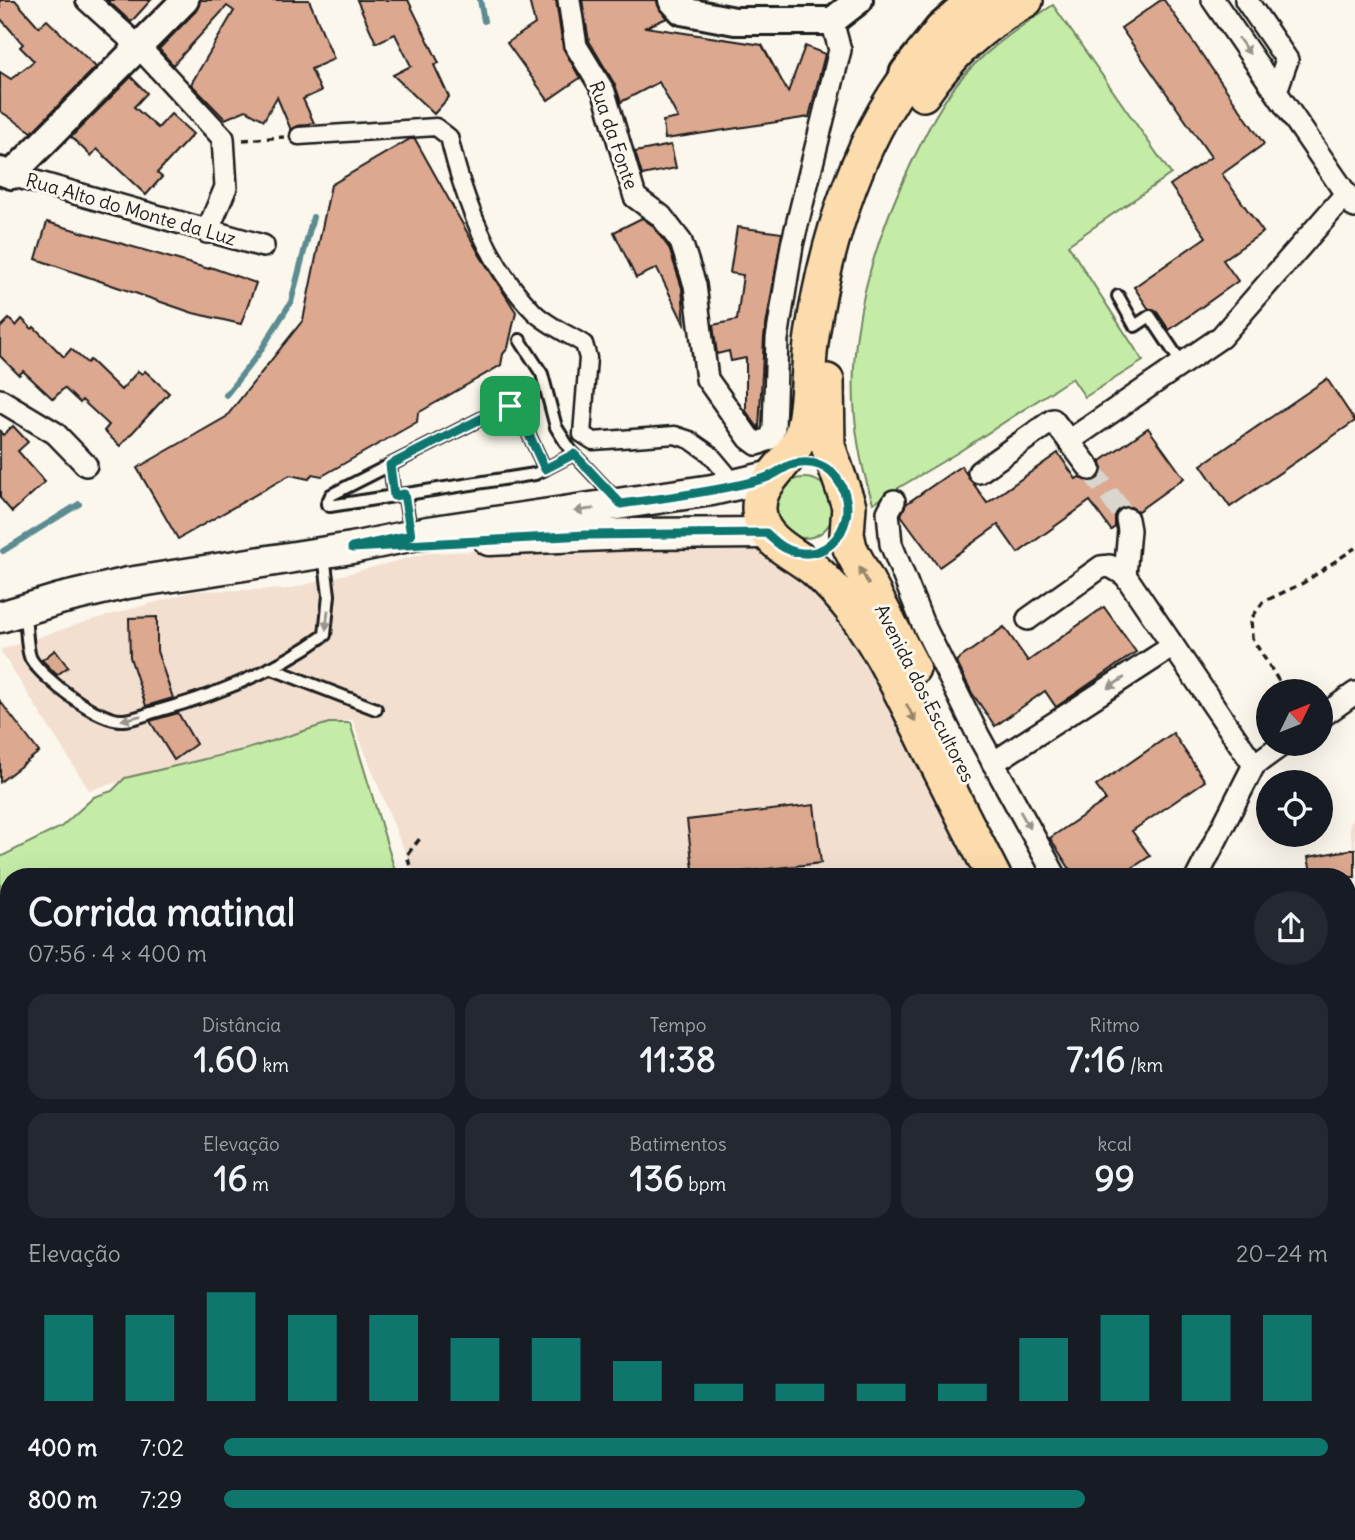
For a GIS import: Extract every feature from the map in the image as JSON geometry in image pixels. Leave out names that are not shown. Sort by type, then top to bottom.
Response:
[{"type":"highway","points":[[909,75],[943,32],[979,0]]},
{"type":"main road","points":[[774,539],[760,519],[759,503],[763,488],[798,444],[805,416],[811,337],[832,241],[852,184],[873,135],[909,75],[934,45],[953,28],[993,0]]},
{"type":"main road","name":"Avenida dos Escultores","points":[[1014,868],[855,561],[848,534],[847,499],[828,446],[827,383],[840,297],[866,209],[898,133],[939,71],[970,37],[1026,0]]},
{"type":"main road","points":[[12,613],[117,586],[338,550],[411,535],[730,487],[799,463],[814,464],[828,470],[847,499],[841,533],[831,544],[804,553],[774,539],[586,535],[338,550]]},
{"type":"main road","name":"Avenida dos Escultores","points":[[774,539],[828,583],[871,639],[989,868]]},
{"type":"street","points":[[87,0],[139,47],[223,141],[226,187],[207,232]]},
{"type":"street","points":[[5,173],[185,0]]},
{"type":"street","name":"Rua da Fonte","points":[[569,0],[576,47],[604,92],[635,197],[661,216],[681,242],[695,285],[707,379],[749,438],[757,444],[771,438],[774,428],[777,338],[792,245],[840,50],[832,21]]},
{"type":"street","points":[[672,0],[682,11],[735,21],[832,21],[859,0]]},
{"type":"street","points":[[1069,441],[1222,337],[1350,200],[1213,0]]},
{"type":"street","points":[[1246,0],[1287,60],[1276,91]]},
{"type":"street","points":[[299,136],[436,127],[442,131],[449,137],[477,229],[498,262],[536,314],[584,344],[588,358],[582,433],[593,441],[675,435],[690,440],[710,454],[726,473],[730,487]]},
{"type":"street","name":"Rua Alto do Monte da Luz","points":[[5,173],[262,246]]},
{"type":"street","points":[[0,400],[55,433],[86,465]]},
{"type":"street","points":[[979,472],[1054,420],[1090,469]]},
{"type":"street","points":[[894,501],[888,512],[891,544],[922,622],[993,763],[1051,868]]},
{"type":"street","points":[[1125,575],[1128,519]]},
{"type":"street","points":[[1028,620],[1101,567],[1110,566],[1125,575],[1254,765]]},
{"type":"street","points":[[993,763],[1173,646]]},
{"type":"street","points":[[1334,707],[1355,692]]},
{"type":"street","points":[[1202,868],[1254,765],[1266,756]]},
{"type":"lane","points":[[1118,296],[1135,326],[1150,316],[1182,364]]},
{"type":"lane","points":[[520,340],[542,374],[550,414],[574,454],[621,504]]},
{"type":"lane","points":[[545,469],[516,407],[510,406],[331,495],[326,501],[330,506],[535,474],[545,469],[574,454]]},
{"type":"lane","points":[[390,465],[411,535]]},
{"type":"lane","points":[[12,613],[31,658],[69,697],[96,713],[121,721],[175,706],[270,668],[293,658],[325,635],[338,550]]},
{"type":"lane","points":[[270,668],[376,709]]},
{"type":"path","points":[[223,141],[299,136]]},
{"type":"path","points":[[1278,679],[1252,638],[1251,619],[1263,602],[1303,583],[1355,548]]},
{"type":"path","points":[[411,868],[407,855],[421,837]]},
{"type":"shaded area","points":[[761,540],[844,608],[982,868],[413,868],[352,719],[89,790],[0,650],[195,591],[289,589],[427,553]]},
{"type":"shaded area","points":[[1355,809],[1355,868],[1310,868],[1308,857],[1354,849],[1349,828]]},
{"type":"green space","points":[[1053,5],[1171,174],[1068,245],[1143,361],[1085,397],[1072,378],[957,453],[873,503],[861,459],[855,416],[854,373],[858,330],[878,246],[911,164],[949,94],[985,54]]},
{"type":"green space","points":[[798,478],[810,478],[826,486],[832,496],[832,520],[826,530],[810,538],[798,538],[782,530],[774,514],[774,502],[782,486]]},
{"type":"green space","points":[[329,723],[350,723],[394,868],[0,868],[0,857],[61,827],[94,797],[112,791],[125,778],[247,749]]},
{"type":"building","points":[[0,0],[15,0],[39,27],[47,20],[96,67],[32,132],[0,111],[0,72],[11,79],[34,61],[20,47],[23,44],[0,18]]},
{"type":"building","points":[[107,0],[151,0],[131,22]]},
{"type":"building","points":[[200,0],[309,0],[334,59],[311,69],[321,91],[303,99],[314,123],[291,130],[277,97],[264,120],[246,110],[225,119],[191,84],[234,11],[227,6],[173,65],[159,49],[196,11]]},
{"type":"building","points":[[357,0],[408,0],[439,63],[434,65],[449,97],[434,114],[393,75],[411,66],[395,34],[376,43]]},
{"type":"building","points":[[529,0],[556,0],[563,48],[580,78],[548,100],[507,43],[535,24]]},
{"type":"building","points":[[582,0],[657,0],[660,10],[667,18],[646,27],[762,45],[788,92],[805,46],[825,54],[809,117],[665,139],[663,121],[678,118],[659,82],[621,102],[615,85],[589,41]]},
{"type":"building","points":[[1164,0],[1264,144],[1222,174],[1263,232],[1223,260],[1238,281],[1169,330],[1157,312],[1148,308],[1134,287],[1206,237],[1170,185],[1211,157],[1121,28]]},
{"type":"building","points":[[131,77],[147,93],[134,107],[158,128],[171,114],[193,134],[157,173],[162,177],[146,195],[97,149],[91,156],[71,137]]},
{"type":"building","points":[[410,139],[415,139],[481,257],[516,312],[508,348],[503,354],[501,365],[418,413],[417,422],[322,476],[312,474],[309,479],[290,475],[178,539],[137,468],[226,417],[303,320],[331,185]]},
{"type":"building","points":[[671,145],[676,168],[642,175],[635,152]]},
{"type":"building","points":[[642,218],[652,225],[669,248],[682,288],[685,326],[657,268],[636,278],[614,232]]},
{"type":"building","points":[[47,222],[209,269],[210,267],[256,283],[241,324],[193,313],[36,259]]},
{"type":"building","points":[[737,227],[782,233],[764,337],[759,429],[746,411],[746,358],[731,361],[729,351],[717,354],[713,325],[737,320],[743,275],[730,273]]},
{"type":"building","points":[[9,319],[16,326],[22,319],[32,329],[34,327],[64,357],[71,349],[87,363],[90,360],[121,390],[138,371],[142,374],[145,371],[169,393],[120,446],[104,431],[109,425],[82,400],[80,403],[64,388],[53,399],[23,371],[19,375],[0,356],[0,328]]},
{"type":"building","points":[[1327,379],[1355,421],[1230,507],[1201,465]]},
{"type":"building","points":[[13,426],[28,442],[18,451],[45,482],[12,512],[0,498],[0,431],[3,435]]},
{"type":"building","points":[[1148,428],[1184,478],[1138,511],[1131,507],[1119,509],[1115,515],[1115,527],[1111,530],[1090,501],[1018,553],[998,525],[939,567],[901,515],[906,504],[961,466],[987,503],[1058,453],[1076,479],[1079,477],[1092,482],[1102,473],[1101,461]]},
{"type":"building","points":[[1104,607],[1136,652],[1056,707],[1045,691],[995,726],[972,693],[956,661],[1004,627],[1028,661]]},
{"type":"building","points":[[157,617],[157,651],[173,698],[146,706],[130,657],[129,618]]},
{"type":"building","points":[[55,650],[68,667],[57,675],[42,660]]},
{"type":"building","points":[[0,701],[39,752],[0,782]]},
{"type":"building","points":[[178,713],[196,744],[174,760],[150,721]]},
{"type":"building","points":[[1173,733],[1205,781],[1132,831],[1150,856],[1132,868],[1069,868],[1050,838],[1106,800],[1096,786]]},
{"type":"building","points":[[814,805],[821,863],[776,868],[693,868],[687,820]]},
{"type":"building","points":[[1355,849],[1355,868],[1310,868],[1308,857]]},
{"type":"waterway","points":[[480,0],[484,21]]},
{"type":"waterway","points":[[226,395],[259,353],[291,302],[313,217]]},
{"type":"waterway","points":[[3,551],[79,504]]},
{"type":"tunnel","points":[[1090,469],[1127,519]]},
{"type":"route","points":[[510,406],[516,407],[545,469],[574,454],[621,504],[734,486],[772,476],[782,468],[799,463],[814,464],[828,470],[846,492],[849,506],[846,520],[841,533],[831,544],[804,553],[790,551],[766,533],[586,535],[352,548],[411,535],[404,494],[394,496],[390,465],[510,406]]}]
